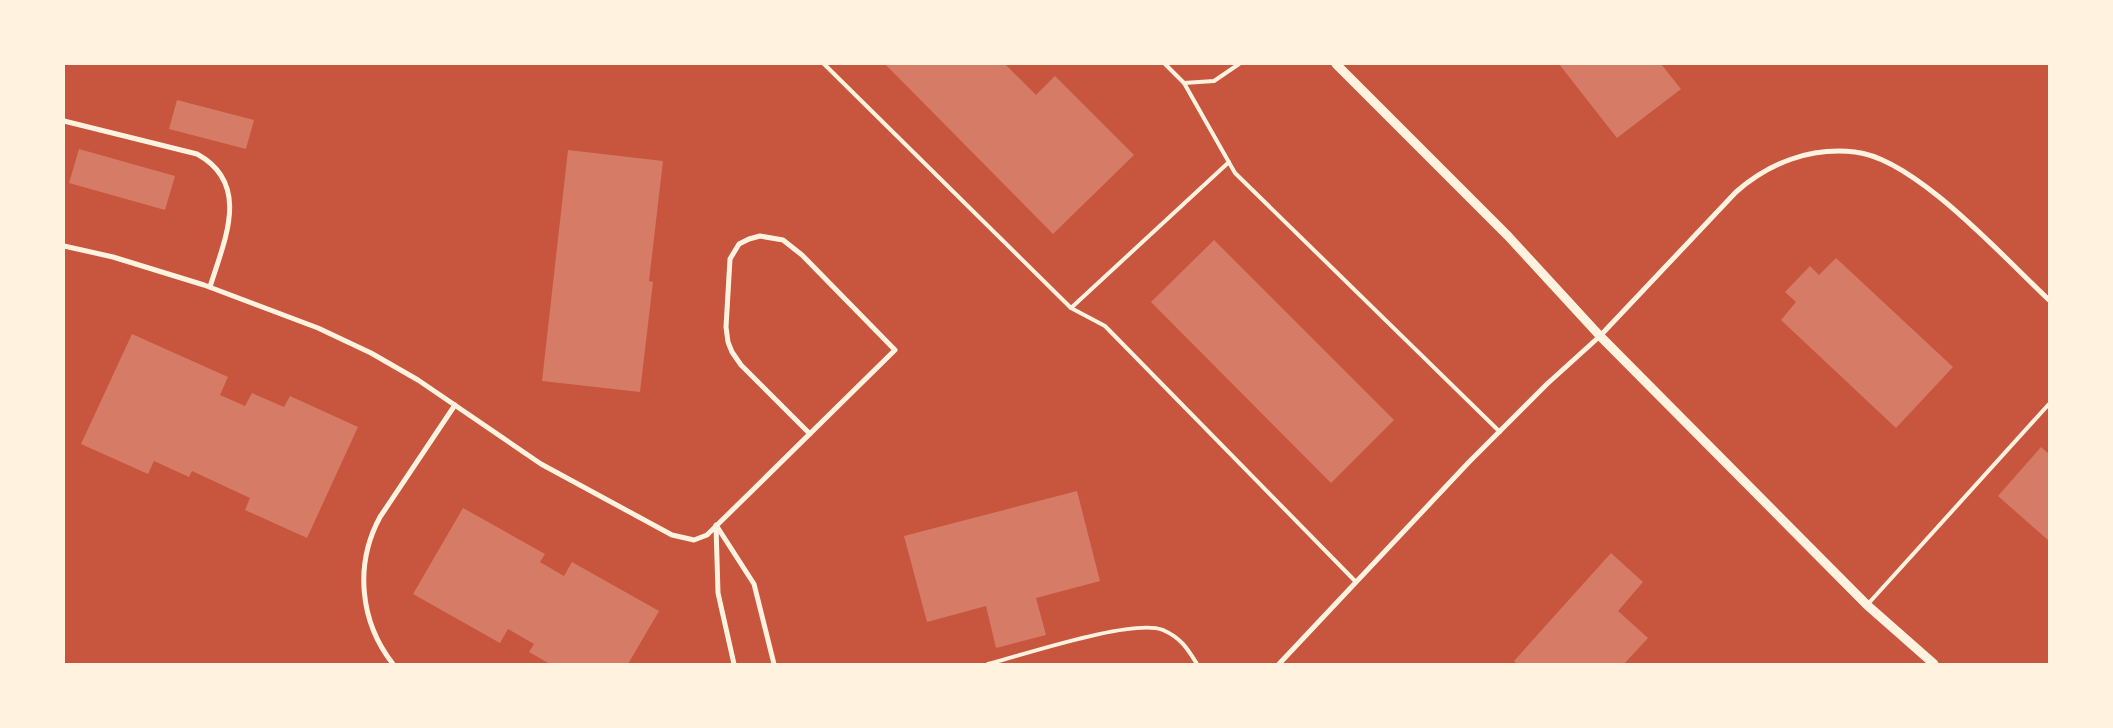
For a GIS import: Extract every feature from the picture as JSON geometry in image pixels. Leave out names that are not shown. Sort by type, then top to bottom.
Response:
[{"type":"street","points":[[1336,64],[1508,236],[1600,336],[1868,605],[1934,664]]},
{"type":"street","points":[[64,121],[197,154],[208,160],[220,172],[231,199],[222,247],[210,288]]},
{"type":"street","points":[[1280,664],[1500,432],[1547,384],[1600,336],[1748,182],[1787,160],[1816,152],[1856,152],[1891,165],[1920,182],[1950,206],[2049,300]]},
{"type":"street","points":[[64,246],[113,257],[210,288],[310,325],[371,353],[403,370],[534,460],[672,535],[694,540],[700,538],[716,525],[810,434],[895,350],[816,267],[791,246],[782,240],[770,236],[748,238],[739,244],[730,259],[726,327],[728,342],[741,365],[810,434]]},
{"type":"street","points":[[393,664],[374,634],[368,615],[364,595],[366,550],[371,533],[380,517],[455,405]]},
{"type":"street","points":[[716,525],[718,593],[734,664]]},
{"type":"street","points":[[716,525],[754,584],[774,664]]},
{"type":"lane","points":[[824,64],[1071,308],[1105,326],[1356,582]]},
{"type":"lane","points":[[1165,64],[1184,83],[1235,173],[1500,432]]},
{"type":"lane","points":[[1184,83],[1214,81],[1239,64]]},
{"type":"lane","points":[[1071,308],[1229,162]]},
{"type":"lane","points":[[1868,605],[2049,404]]},
{"type":"lane","points":[[988,664],[1122,629],[1161,630],[1182,641],[1197,664]]},
{"type":"building","points":[[885,64],[1005,64],[1036,95],[1055,76],[1134,155],[1053,234]]},
{"type":"building","points":[[1559,64],[1661,64],[1681,89],[1617,138]]},
{"type":"building","points":[[177,100],[254,120],[246,149],[169,129]]},
{"type":"building","points":[[79,149],[175,176],[165,210],[69,183]]},
{"type":"building","points":[[568,150],[663,161],[649,281],[653,282],[640,392],[542,381]]},
{"type":"building","points":[[1214,240],[1394,420],[1331,483],[1151,302]]},
{"type":"building","points":[[1836,258],[1953,367],[1896,428],[1781,320],[1796,302],[1785,292],[1810,266],[1819,275]]},
{"type":"building","points":[[132,334],[228,377],[220,395],[245,406],[252,393],[284,407],[290,396],[358,427],[307,538],[245,510],[250,498],[192,471],[189,477],[154,461],[148,474],[81,444]]},
{"type":"building","points":[[2041,447],[2049,454],[2049,541],[1998,496]]},
{"type":"building","points":[[1077,491],[1100,581],[1036,598],[1046,635],[996,648],[986,606],[927,622],[904,536]]},
{"type":"building","points":[[463,508],[545,554],[540,562],[564,576],[572,562],[659,611],[628,664],[550,664],[529,652],[534,644],[508,629],[500,643],[413,594]]},
{"type":"building","points":[[1611,553],[1643,582],[1618,611],[1648,638],[1624,664],[1517,664],[1514,661]]}]
